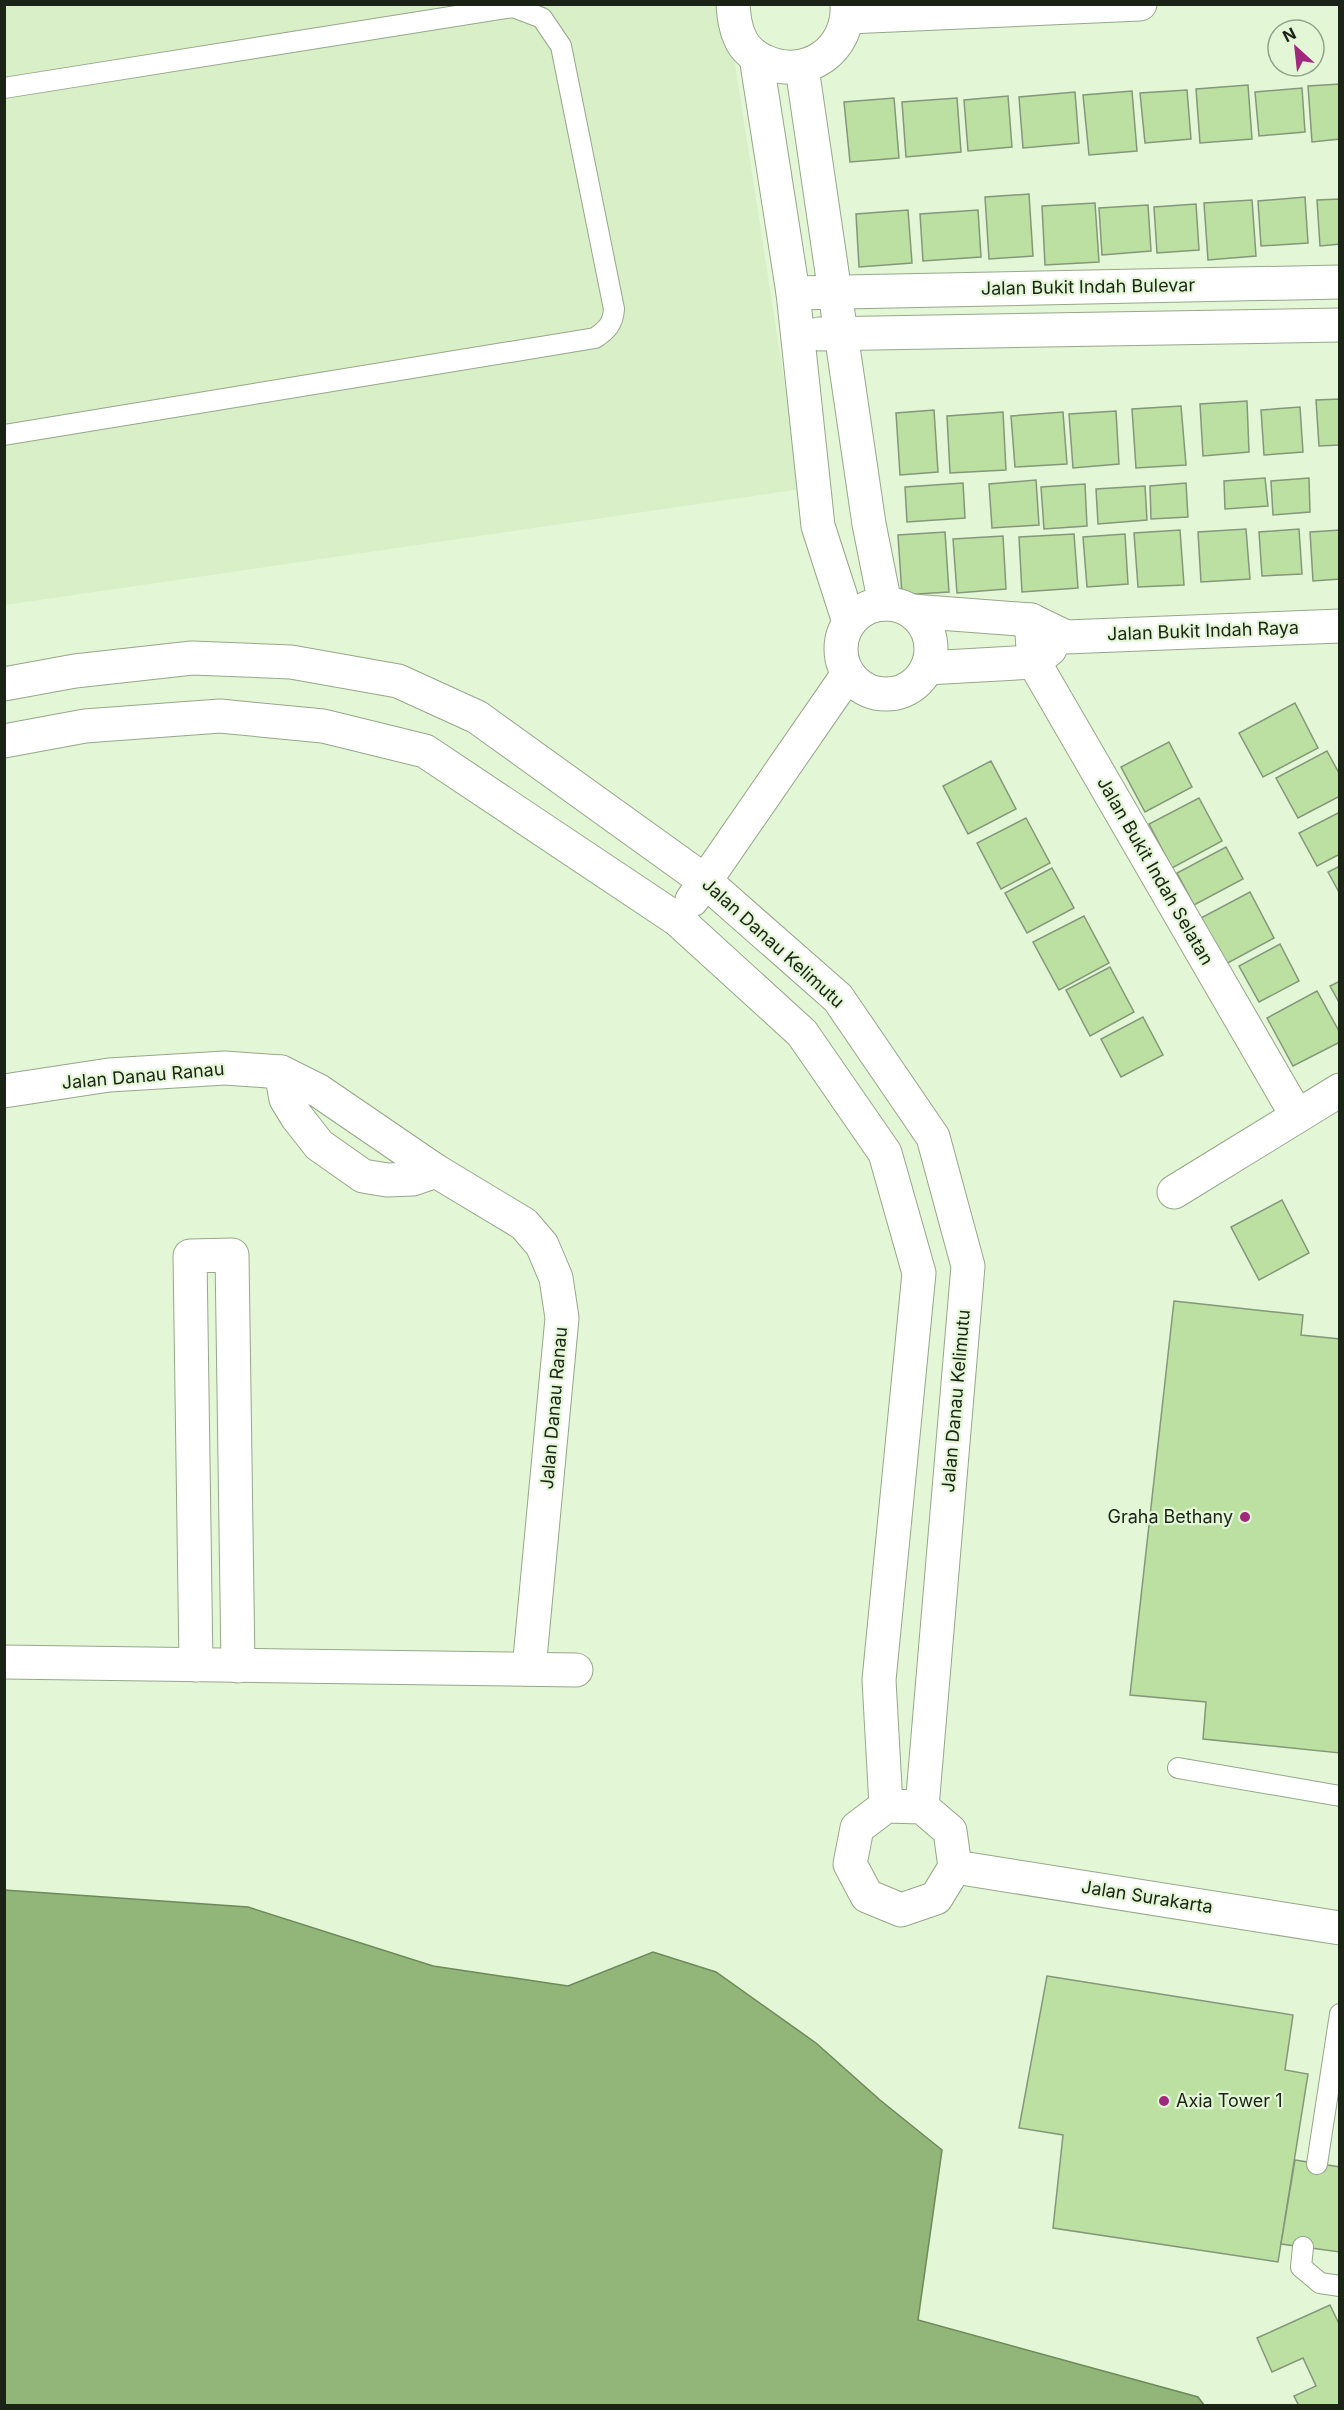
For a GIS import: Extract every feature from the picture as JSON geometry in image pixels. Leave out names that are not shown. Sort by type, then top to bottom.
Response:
[{"type":"street","points":[[733,4],[734,24],[741,42],[756,57],[774,66],[802,68],[830,53],[842,37],[847,11],[1140,4]]},
{"type":"street","points":[[756,57],[793,294],[818,526],[849,622]]},
{"type":"street","points":[[802,68],[869,524],[898,608]]},
{"type":"street","name":"Jalan Bukit Indah Bulevar","points":[[793,294],[1340,282]]},
{"type":"street","points":[[798,335],[1340,325]]},
{"type":"street","points":[[872,606],[898,608],[922,622],[930,637],[931,653],[927,668],[904,690],[889,693],[874,692],[859,686],[848,674],[843,662],[841,648],[843,635],[849,622],[859,612],[872,606]]},
{"type":"street","name":"Jalan Bukit Indah Raya","points":[[898,608],[1031,620],[1066,637],[1340,626]]},
{"type":"street","name":"Jalan Bukit Indah Selatan","points":[[1031,620],[1034,662],[1297,1116]]},
{"type":"street","points":[[927,668],[1034,662],[1066,637]]},
{"type":"street","name":"Jalan Danau Kelimutu","points":[[4,684],[75,670],[192,658],[291,662],[398,681],[477,717],[705,881],[838,998],[933,1137],[968,1266],[922,1807]]},
{"type":"street","points":[[678,920],[848,674]]},
{"type":"street","points":[[4,741],[85,726],[220,716],[323,726],[424,751],[678,920],[802,1033],[885,1153],[919,1272],[879,1680],[886,1806]]},
{"type":"street","name":"Jalan Danau Ranau","points":[[4,1091],[109,1075],[225,1068],[281,1072],[319,1091],[436,1171],[524,1224],[542,1245],[556,1278],[562,1318],[529,1669]]},
{"type":"street","points":[[281,1072],[286,1099],[319,1145],[363,1176],[396,1180],[413,1179],[436,1171]]},
{"type":"street","points":[[1174,1192],[1340,1090]]},
{"type":"street","points":[[195,1665],[190,1256],[232,1255],[237,1666]]},
{"type":"street","points":[[4,1662],[576,1670]]},
{"type":"street","points":[[886,1806],[922,1807],[950,1831],[955,1867],[936,1898],[901,1910],[867,1896],[850,1864],[858,1828],[886,1806]]},
{"type":"street","name":"Jalan Surakarta","points":[[955,1867],[1340,1928]]},
{"type":"lane","points":[[4,88],[513,6],[542,18],[561,46],[613,298],[613,321],[595,338],[4,435]]},
{"type":"lane","points":[[1178,1768],[1340,1796]]},
{"type":"lane","points":[[1317,2164],[1340,2014]]},
{"type":"lane","points":[[1303,2247],[1301,2267],[1320,2283],[1340,2286]]},
{"type":"shaded area","points":[[4,5],[726,5],[801,489],[5,605]]},
{"type":"shaded area","points":[[4,1890],[248,1907],[433,1966],[568,1986],[653,1952],[716,1972],[816,2043],[880,2100],[942,2150],[918,2320],[1198,2397],[1204,2405],[5,2405]]},
{"type":"building","points":[[1340,84],[1340,139],[1312,142],[1308,86]]},
{"type":"building","points":[[1248,85],[1252,139],[1200,143],[1196,89]]},
{"type":"building","points":[[1302,88],[1305,132],[1259,136],[1255,92]]},
{"type":"building","points":[[1187,90],[1191,139],[1145,143],[1140,93]]},
{"type":"building","points":[[1132,91],[1137,151],[1089,155],[1083,95]]},
{"type":"building","points":[[1075,92],[1079,143],[1023,148],[1019,97]]},
{"type":"building","points":[[1008,96],[1012,147],[968,151],[964,100]]},
{"type":"building","points":[[894,98],[899,158],[850,162],[844,102]]},
{"type":"building","points":[[957,98],[961,152],[906,157],[902,102]]},
{"type":"building","points":[[1029,194],[1033,256],[989,259],[985,197]]},
{"type":"building","points":[[1305,197],[1308,243],[1261,246],[1258,201]]},
{"type":"building","points":[[1340,199],[1340,244],[1320,246],[1317,200]]},
{"type":"building","points":[[1252,200],[1256,256],[1208,260],[1204,203]]},
{"type":"building","points":[[1095,203],[1099,262],[1045,265],[1042,206]]},
{"type":"building","points":[[1196,204],[1199,250],[1157,253],[1154,207]]},
{"type":"building","points":[[1148,205],[1151,251],[1102,255],[1099,208]]},
{"type":"building","points":[[908,210],[912,263],[859,267],[856,214]]},
{"type":"building","points":[[978,210],[981,257],[923,261],[920,214]]},
{"type":"building","points":[[1340,399],[1340,445],[1319,446],[1316,400]]},
{"type":"building","points":[[1247,401],[1249,452],[1203,456],[1200,404]]},
{"type":"building","points":[[1181,406],[1186,465],[1136,468],[1132,409]]},
{"type":"building","points":[[1300,407],[1303,452],[1264,455],[1261,410]]},
{"type":"building","points":[[934,410],[938,472],[900,475],[896,413]]},
{"type":"building","points":[[1116,411],[1119,464],[1073,468],[1069,414]]},
{"type":"building","points":[[1003,412],[1006,470],[950,473],[947,416]]},
{"type":"building","points":[[1063,412],[1067,464],[1015,467],[1011,416]]},
{"type":"building","points":[[1265,478],[1268,506],[1225,509],[1224,481]]},
{"type":"building","points":[[1309,478],[1310,512],[1273,515],[1271,481]]},
{"type":"building","points":[[1036,480],[1039,525],[992,528],[989,484]]},
{"type":"building","points":[[963,483],[965,518],[907,522],[905,487]]},
{"type":"building","points":[[1186,483],[1188,517],[1151,519],[1150,486]]},
{"type":"building","points":[[1085,484],[1087,526],[1044,529],[1041,487]]},
{"type":"building","points":[[1145,486],[1147,520],[1098,524],[1096,489]]},
{"type":"building","points":[[1246,529],[1250,579],[1201,582],[1198,532]]},
{"type":"building","points":[[1299,529],[1302,574],[1262,576],[1259,532]]},
{"type":"building","points":[[1180,530],[1184,585],[1138,587],[1134,533]]},
{"type":"building","points":[[1340,530],[1340,579],[1313,581],[1310,532]]},
{"type":"building","points":[[945,532],[949,592],[902,595],[898,535]]},
{"type":"building","points":[[1074,534],[1078,588],[1022,592],[1019,537]]},
{"type":"building","points":[[1125,534],[1128,584],[1087,587],[1083,537]]},
{"type":"building","points":[[1003,536],[1006,589],[957,593],[953,539]]},
{"type":"building","points":[[1295,703],[1318,748],[1263,777],[1239,733]]},
{"type":"building","points":[[1169,742],[1192,787],[1145,812],[1121,767]]},
{"type":"building","points":[[1327,751],[1340,775],[1340,796],[1298,818],[1276,778]]},
{"type":"building","points":[[991,761],[1016,809],[968,834],[943,786]]},
{"type":"building","points":[[1199,798],[1222,841],[1172,868],[1149,824]]},
{"type":"building","points":[[1340,812],[1340,854],[1317,866],[1299,833]]},
{"type":"building","points":[[1026,818],[1050,863],[1001,889],[977,843]]},
{"type":"building","points":[[1226,847],[1243,879],[1194,905],[1177,873]]},
{"type":"building","points":[[1340,866],[1340,894],[1328,872]]},
{"type":"building","points":[[1052,868],[1074,908],[1027,933],[1005,893]]},
{"type":"building","points":[[1250,892],[1274,938],[1224,965],[1199,919]]},
{"type":"building","points":[[1084,916],[1109,963],[1059,990],[1033,942]]},
{"type":"building","points":[[1280,944],[1299,981],[1259,1002],[1239,966]]},
{"type":"building","points":[[1110,967],[1134,1012],[1090,1036],[1066,990]]},
{"type":"building","points":[[1340,981],[1340,1004],[1330,986]]},
{"type":"building","points":[[1317,991],[1340,1033],[1340,1042],[1293,1066],[1267,1018]]},
{"type":"building","points":[[1143,1017],[1163,1055],[1121,1077],[1101,1039]]},
{"type":"building","points":[[1282,1200],[1309,1253],[1259,1280],[1231,1227]]},
{"type":"building","name":"Graha Bethany","points":[[1174,1301],[1303,1315],[1301,1335],[1340,1339],[1340,1753],[1203,1739],[1206,1702],[1130,1695]]},
{"type":"building","name":"Axia Tower 1","points":[[1047,1976],[1293,2015],[1285,2070],[1308,2074],[1278,2262],[1053,2228],[1063,2135],[1019,2128]]},
{"type":"building","points":[[1295,2160],[1340,2167],[1340,2252],[1281,2244]]},
{"type":"building","points":[[1330,2305],[1340,2326],[1340,2406],[1299,2406],[1294,2396],[1316,2386],[1303,2358],[1272,2372],[1257,2338]]},
{"type":"place","name":"Graha Bethany","points":[[1245,1517]]},
{"type":"place","name":"Axia Tower 1","points":[[1164,2101]]}]
